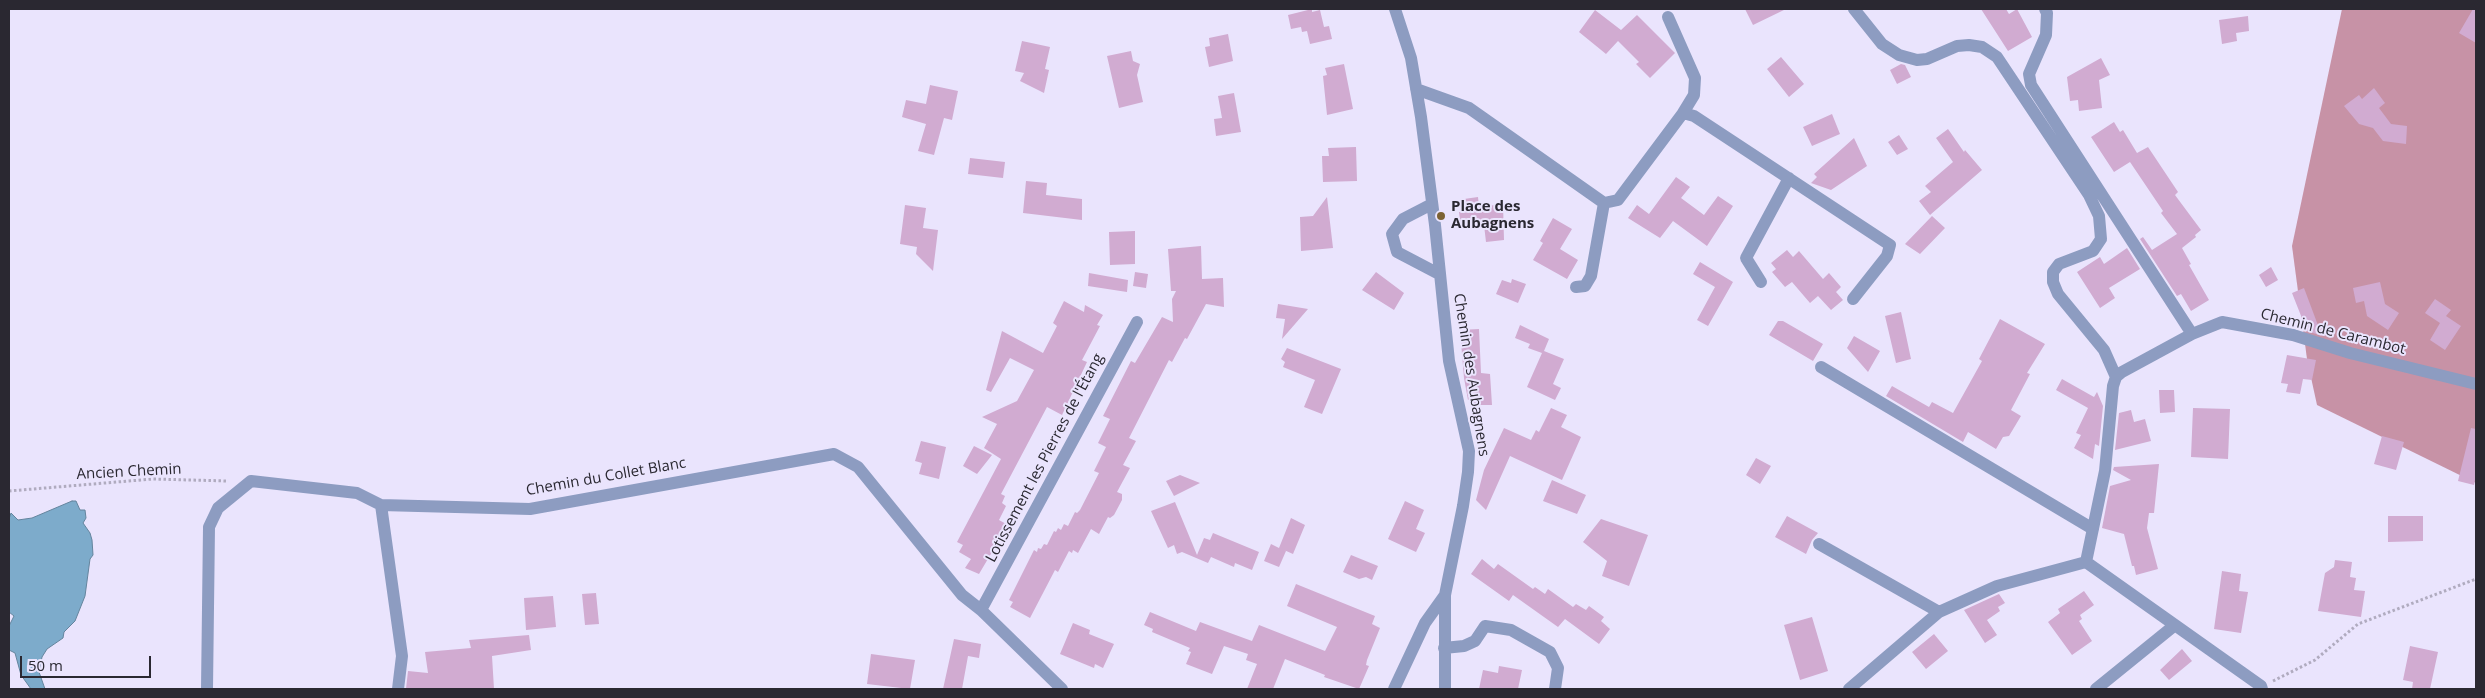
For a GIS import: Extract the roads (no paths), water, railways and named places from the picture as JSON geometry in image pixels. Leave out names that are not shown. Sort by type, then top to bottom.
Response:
[{"type":"street","name":"Chemin des Aubagnens","points":[[1395,9],[1410,58],[1416,89],[1432,204],[1449,361],[1469,451],[1464,498],[1445,595],[1445,689]]},
{"type":"street","points":[[1854,9],[1882,44],[1899,55],[1917,60],[1927,59],[1957,46],[1969,45],[1982,47],[1997,57],[2089,195],[2099,216],[2101,239],[2093,251],[2059,264],[2054,272],[2053,282],[2058,294],[2104,350],[2116,377],[2113,386],[2104,471],[2086,562]]},
{"type":"street","points":[[2045,9],[2047,13],[2046,35],[2029,74],[2032,85],[2192,334]]},
{"type":"street","points":[[1416,89],[1469,108],[1604,203],[1618,200],[1683,113],[1694,95],[1695,78],[1668,18]]},
{"type":"street","points":[[1683,113],[1694,116],[1890,245],[1886,256],[1853,299]]},
{"type":"street","points":[[1761,282],[1746,258],[1789,178]]},
{"type":"street","points":[[1576,287],[1585,286],[1591,276],[1604,203]]},
{"type":"street","points":[[1432,204],[1403,219],[1392,234],[1397,252],[1439,274]]},
{"type":"street","name":"Lotissement les Pierres de l'Étang","points":[[981,610],[1137,322]]},
{"type":"street","name":"Chemin de Carambot","points":[[2116,377],[2192,334],[2222,322],[2293,335],[2350,353],[2476,384]]},
{"type":"street","points":[[1821,368],[2093,529]]},
{"type":"street","name":"Chemin du Collet Blanc","points":[[207,689],[209,526],[218,508],[252,481],[357,493],[381,505],[530,509],[834,454],[858,467],[962,595],[981,610],[1062,689]]},
{"type":"street","points":[[381,505],[402,656],[398,689]]},
{"type":"street","points":[[1819,544],[1939,612]]},
{"type":"street","points":[[1849,689],[1939,612],[1997,586],[2086,562]]},
{"type":"street","points":[[2086,562],[2261,688]]},
{"type":"street","points":[[1394,689],[1425,623],[1445,595]]},
{"type":"street","points":[[2096,689],[2175,625]]},
{"type":"street","points":[[1444,648],[1464,646],[1475,641],[1485,626],[1511,630],[1550,652],[1558,668],[1555,689]]},
{"type":"water","points":[[76,501],[80,510],[85,510],[86,518],[83,523],[90,533],[92,540],[93,555],[90,559],[85,596],[75,621],[64,632],[63,638],[47,649],[42,657],[39,672],[45,689],[31,689],[21,675],[15,653],[9,650],[9,626],[14,616],[9,612],[9,519],[11,513],[18,520],[32,518]]},
{"type":"place","name":"Place des Aubagnens","points":[[1441,216]]}]
